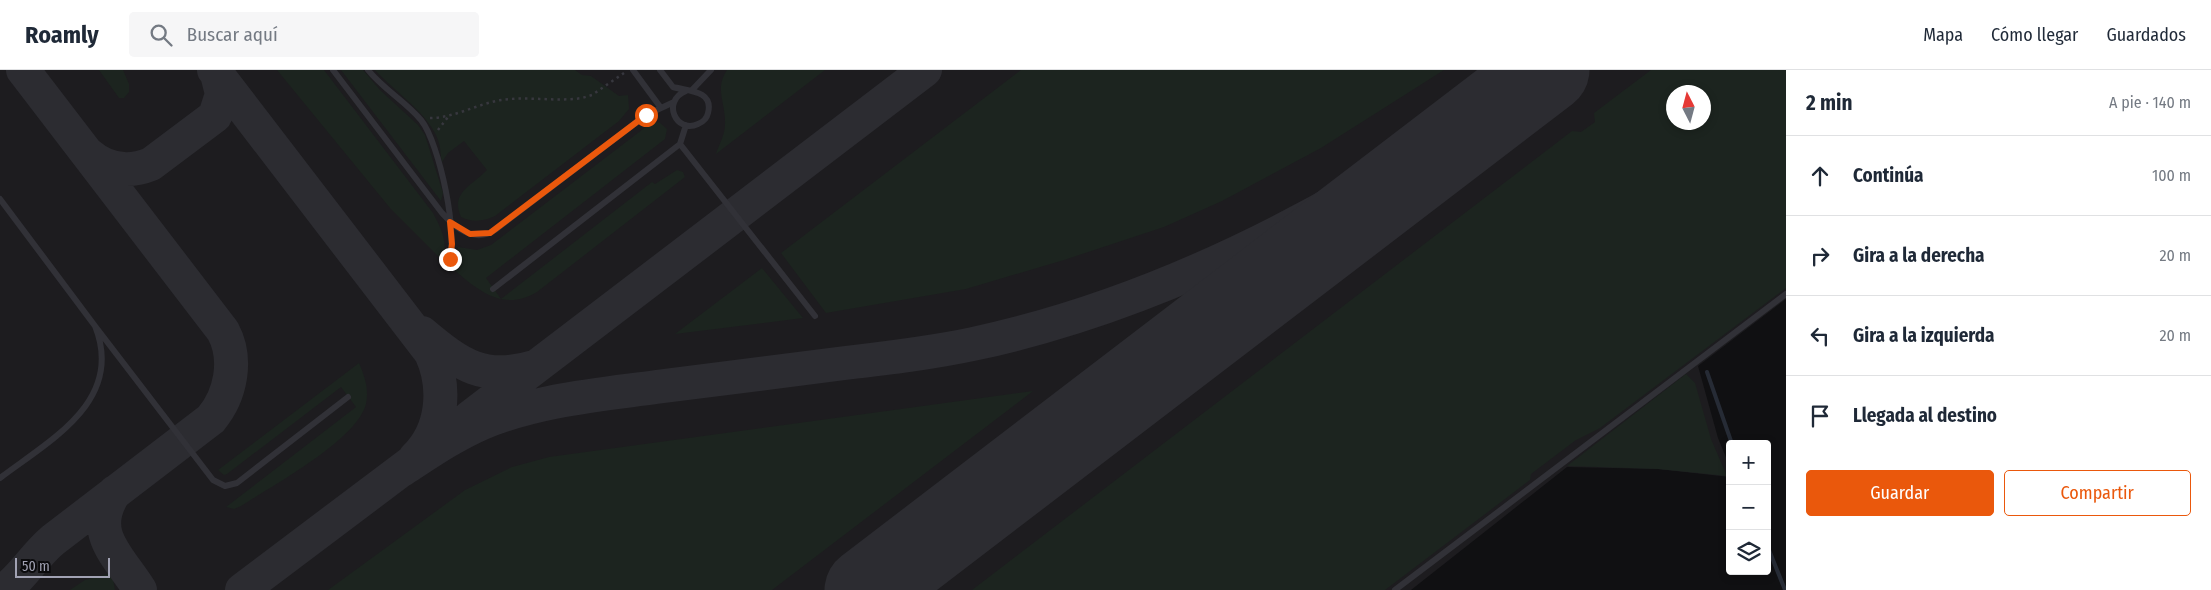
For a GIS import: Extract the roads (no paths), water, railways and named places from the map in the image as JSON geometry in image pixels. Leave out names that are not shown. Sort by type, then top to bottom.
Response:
[{"type":"lane","points":[[332,70],[450,222],[470,234],[490,233],[646,115],[674,102],[681,93],[689,90],[711,70]]},
{"type":"lane","points":[[368,70],[385,89],[414,113],[426,128],[435,150],[447,196],[452,244],[448,264]]},
{"type":"lane","points":[[631,70],[661,108]]},
{"type":"lane","points":[[660,70],[673,87],[703,95],[709,105],[703,122],[698,125],[686,125],[676,119],[674,102]]},
{"type":"lane","points":[[494,290],[680,144],[686,125]]},
{"type":"lane","points":[[680,144],[814,316]]},
{"type":"lane","points":[[0,199],[213,480],[225,486],[237,483],[348,397]]},
{"type":"lane","points":[[1395,590],[1786,294]]},
{"type":"lane","points":[[0,478],[67,428],[85,409],[97,389],[102,368],[102,347],[95,326]]},
{"type":"waterway","points":[[1707,372],[1731,440]]},
{"type":"waterway","points":[[1771,555],[1785,590]]}]
